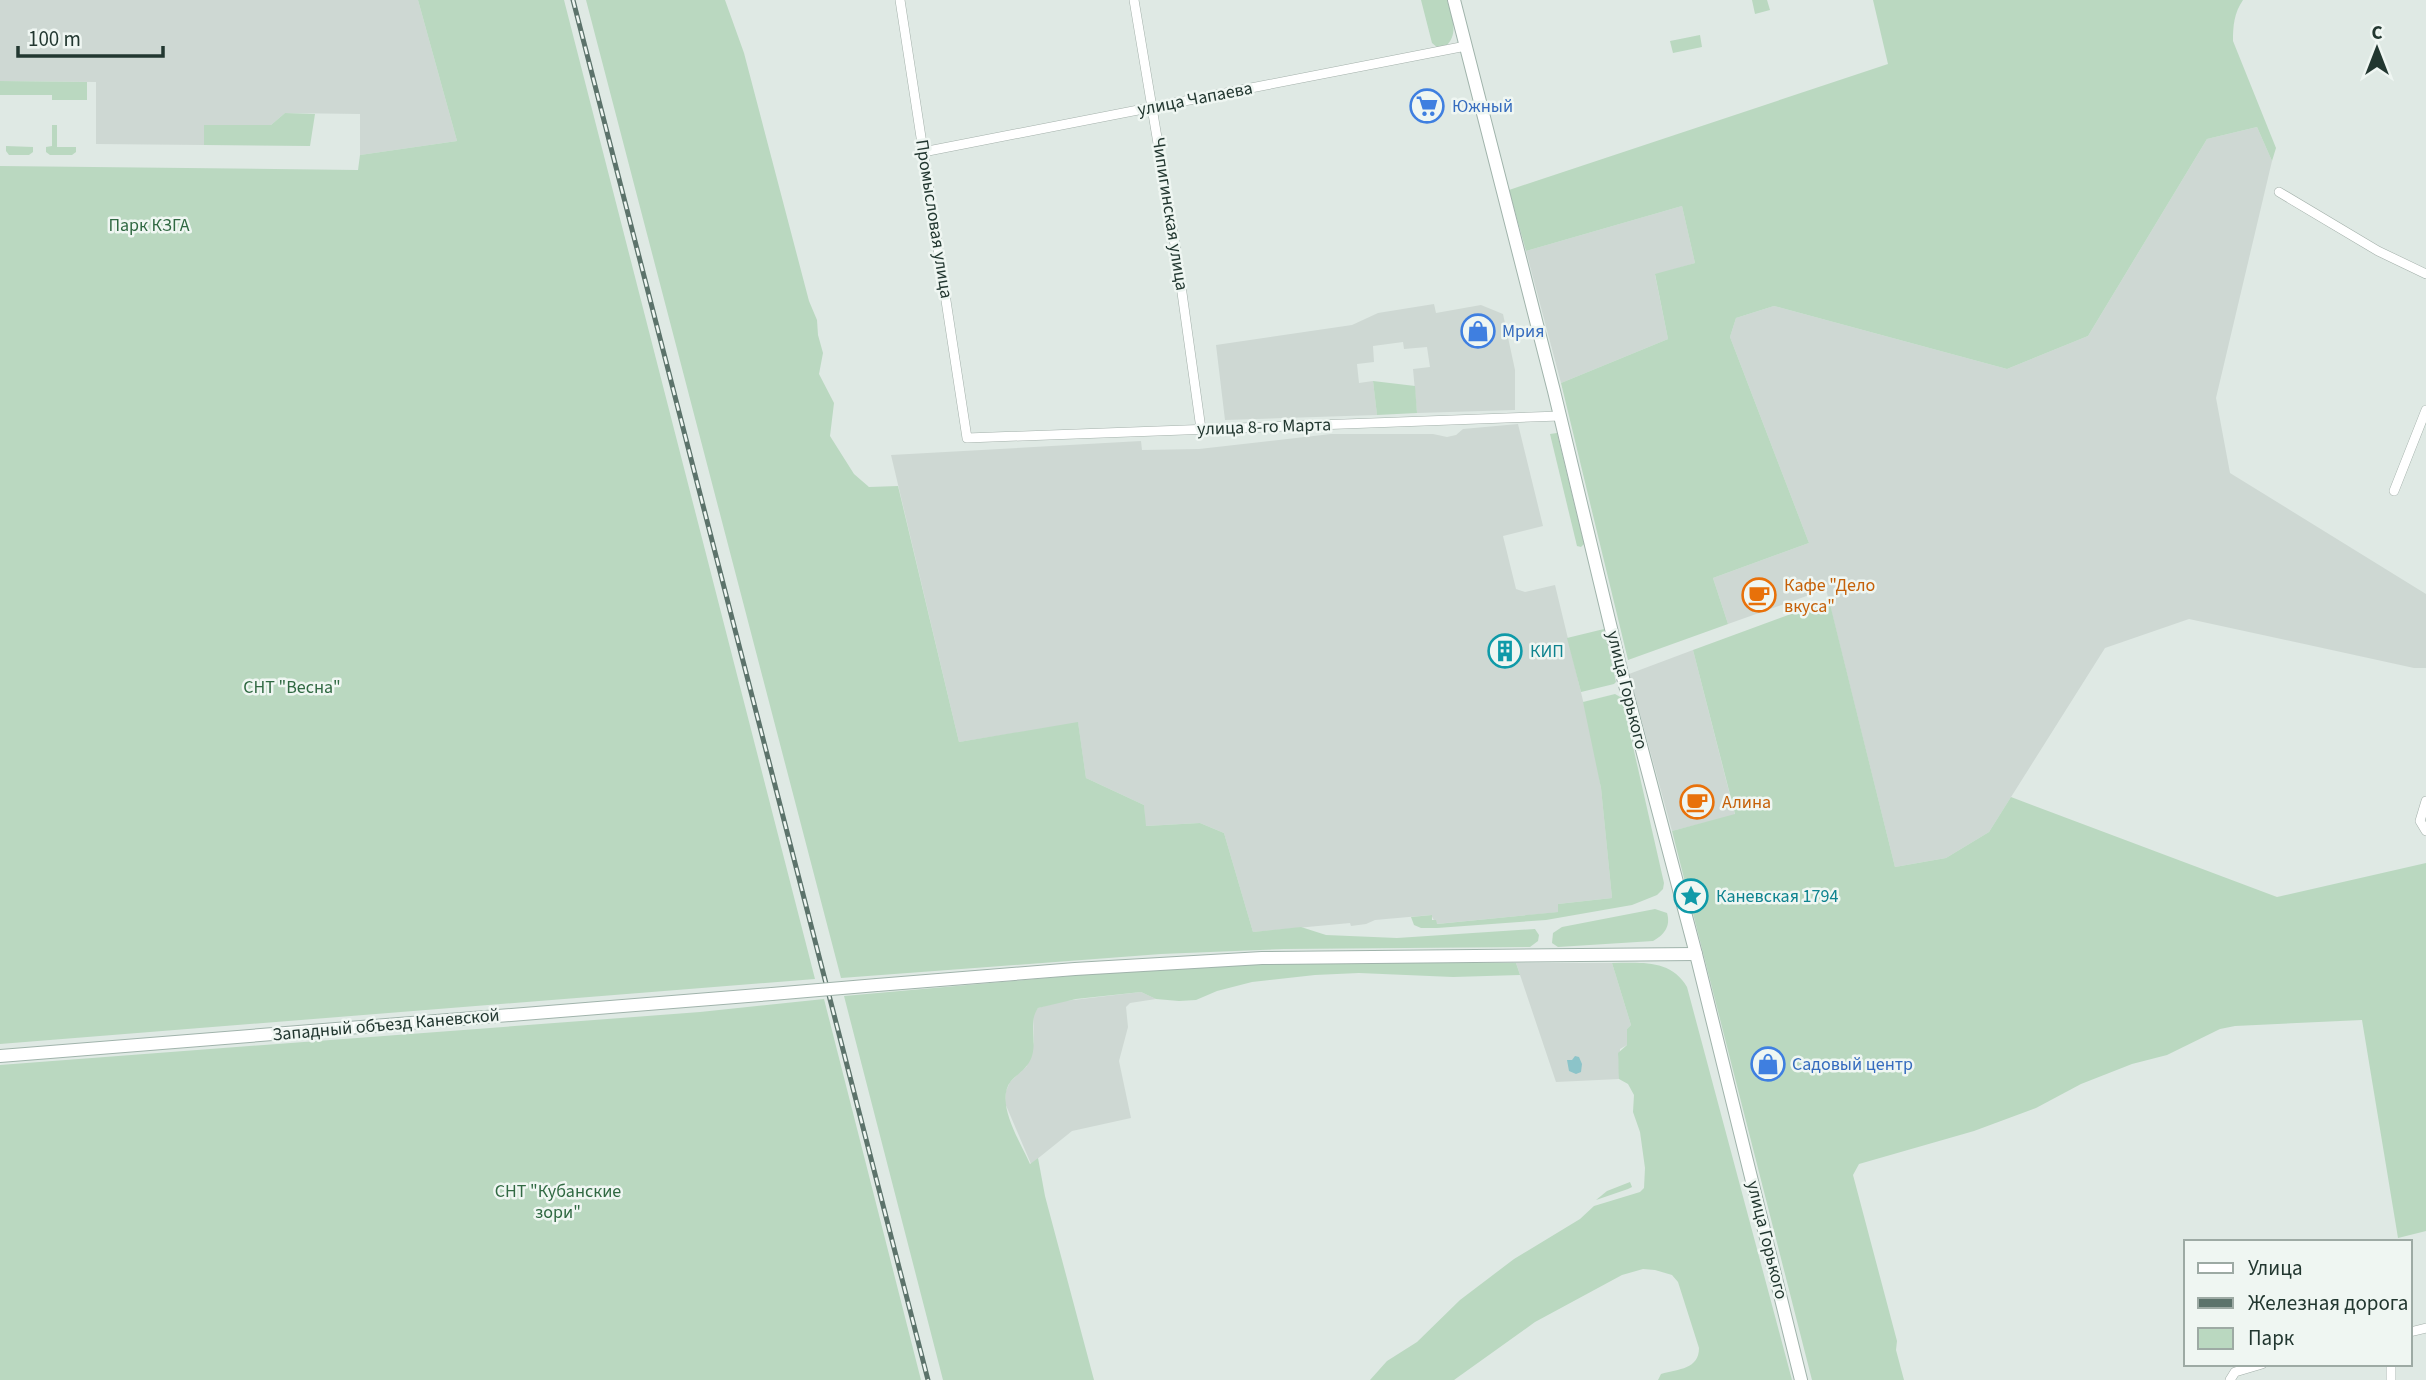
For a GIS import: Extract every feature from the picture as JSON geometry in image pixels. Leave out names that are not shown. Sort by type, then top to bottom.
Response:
[{"type":"main road","name":"улица Горького","points":[[1454,0],[1801,1380]]},
{"type":"main road","name":"Западный объезд Каневской","points":[[0,1056],[1075,968],[1251,958],[1696,954]]},
{"type":"street","name":"Промысловая улица","points":[[900,0],[967,438]]},
{"type":"street","name":"Чипигинская улица","points":[[1134,0],[1177,257],[1201,429]]},
{"type":"street","name":"улица Чапаева","points":[[923,152],[1466,46]]},
{"type":"street","points":[[2279,192],[2378,251],[2426,274]]},
{"type":"street","points":[[2394,491],[2426,410]]},
{"type":"street","name":"улица 8-го Марта","points":[[967,438],[1560,416]]},
{"type":"street","points":[[2426,801],[2420,821],[2426,831]]},
{"type":"street","points":[[2230,1380],[2235,1372],[2255,1366]]},
{"type":"shaded area","points":[[0,0],[418,0],[457,141],[360,155],[360,114],[285,113],[271,125],[204,125],[204,145],[96,144],[96,82],[0,81]]},
{"type":"shaded area","points":[[2257,127],[2272,161],[2216,398],[2230,473],[2426,594],[2426,668],[2414,668],[2189,619],[2105,648],[1989,832],[1946,858],[1895,867],[1826,589],[1728,624],[1713,578],[1809,543],[1730,337],[1736,318],[1774,306],[2007,369],[2088,336],[2207,139]]},
{"type":"shaded area","points":[[1682,206],[1695,263],[1655,275],[1668,339],[1561,383],[1526,251]]},
{"type":"shaded area","points":[[1434,304],[1436,313],[1481,305],[1503,314],[1515,370],[1515,410],[1417,413],[1413,369],[1430,367],[1427,347],[1404,349],[1403,342],[1373,346],[1374,362],[1357,364],[1359,383],[1373,381],[1377,415],[1225,420],[1216,345],[1352,325],[1378,313]]},
{"type":"shaded area","points":[[1518,424],[1543,526],[1503,536],[1516,589],[1525,592],[1555,585],[1594,746],[1612,898],[1558,904],[1559,912],[1436,924],[1431,915],[1375,920],[1351,926],[1350,923],[1253,932],[1224,833],[1200,823],[1145,826],[1144,805],[1086,778],[1078,723],[959,742],[891,455],[1141,441],[1142,450],[1199,449],[1331,434],[1433,434],[1447,437],[1456,435],[1463,429]]},
{"type":"shaded area","points":[[1693,650],[1735,815],[1672,831],[1629,674]]},
{"type":"shaded area","points":[[1516,963],[1612,963],[1631,1025],[1627,1029],[1627,1045],[1620,1049],[1619,1079],[1556,1082]]},
{"type":"shaded area","points":[[1141,992],[1156,999],[1130,1003],[1126,1007],[1128,1027],[1119,1061],[1131,1118],[1072,1131],[1031,1164],[1005,1103],[1010,1082],[1027,1066],[1034,1042],[1033,1014],[1038,1008],[1056,1002]]},
{"type":"green space","name":"СНТ \"Весна\"","points":[[418,0],[564,0],[815,979],[0,1044],[0,166],[358,170],[360,155],[457,141]]},
{"type":"green space","points":[[586,0],[725,0],[744,53],[809,301],[817,320],[823,353],[819,374],[834,403],[830,436],[854,474],[869,487],[898,486],[959,742],[1078,722],[1086,778],[1144,805],[1146,826],[1200,823],[1224,833],[1253,932],[1301,927],[1326,935],[1397,938],[1535,929],[1539,935],[1538,941],[1530,947],[1284,949],[1161,954],[841,978]]},
{"type":"green space","points":[[1421,0],[1447,0],[1454,30],[1446,46],[1438,48],[1432,43]]},
{"type":"green space","points":[[1752,0],[1767,0],[1770,10],[1755,14]]},
{"type":"green space","points":[[1873,0],[2243,0],[2235,20],[2233,41],[2276,148],[2272,161],[2257,127],[2207,139],[2088,336],[2007,369],[1774,306],[1736,318],[1730,337],[1809,543],[1713,578],[1728,624],[1628,660],[1561,383],[1668,339],[1655,274],[1695,263],[1682,206],[1526,251],[1509,190],[1888,64]]},
{"type":"green space","points":[[1700,35],[1702,47],[1673,53],[1670,41]]},
{"type":"green space","points":[[0,81],[87,82],[87,100],[52,100],[52,95],[0,95]]},
{"type":"green space","points":[[285,113],[315,114],[310,146],[204,145],[204,125],[271,125]]},
{"type":"green space","points":[[52,125],[57,125],[57,147],[76,147],[76,152],[72,155],[50,155],[46,152],[46,147],[52,146]]},
{"type":"green space","points":[[6,146],[33,147],[33,152],[29,155],[9,155]]},
{"type":"green space","points":[[1373,381],[1415,386],[1417,413],[1377,415]]},
{"type":"green space","points":[[1557,433],[1584,544],[1581,547],[1577,546],[1550,434]]},
{"type":"green space","points":[[1829,600],[1895,867],[1946,858],[1989,832],[2011,797],[2277,897],[2426,863],[2426,1231],[2398,1238],[2362,1020],[2220,1029],[2167,1055],[2132,1064],[2081,1084],[2036,1108],[1974,1131],[1859,1164],[1853,1175],[1897,1341],[1896,1350],[1904,1380],[1812,1380],[1672,831],[1735,814],[1693,650]]},
{"type":"green space","points":[[1604,629],[1616,682],[1581,692],[1567,638]]},
{"type":"green space","points":[[1615,694],[1622,698],[1664,883],[1663,889],[1657,895],[1632,905],[1546,920],[1437,928],[1414,925],[1411,917],[1432,915],[1432,920],[1436,920],[1437,924],[1558,912],[1558,904],[1612,898],[1601,788],[1583,702]]},
{"type":"green space","points":[[1655,909],[1667,913],[1668,922],[1663,933],[1653,941],[1558,947],[1552,943],[1553,933],[1562,927]]},
{"type":"green space","points":[[1285,963],[1516,963],[1520,975],[1315,975],[1252,982],[1217,991],[1196,1000],[1156,999],[1141,992],[1076,999],[1038,1008],[1033,1025],[1032,1056],[1026,1067],[1011,1081],[1007,1090],[1007,1111],[1030,1164],[1038,1158],[1045,1196],[1094,1380],[943,1380],[844,996],[1124,971]]},
{"type":"green space","points":[[1612,963],[1644,963],[1664,967],[1673,971],[1687,987],[1792,1380],[1658,1380],[1661,1374],[1692,1364],[1699,1348],[1678,1282],[1672,1275],[1643,1269],[1622,1275],[1535,1322],[1454,1380],[1370,1380],[1387,1361],[1417,1342],[1460,1300],[1514,1259],[1580,1219],[1594,1206],[1640,1192],[1644,1188],[1645,1168],[1640,1132],[1633,1112],[1634,1095],[1628,1084],[1619,1079],[1618,1053],[1627,1045],[1627,1029],[1631,1025]]},
{"type":"green space","name":"СНТ \"Кубанские зори\"","points":[[824,999],[921,1380],[0,1380],[0,1065],[700,1012]]},
{"type":"green space","points":[[1630,1182],[1632,1187],[1596,1200],[1607,1191]]},
{"type":"water","points":[[1575,1056],[1579,1057],[1582,1064],[1581,1072],[1576,1074],[1569,1071],[1567,1060],[1572,1060]]},
{"type":"railway","points":[[573,0],[928,1380]]},
{"type":"place","name":"Южный","points":[[1427,106]]},
{"type":"place","name":"Мрия","points":[[1478,331]]},
{"type":"place","name":"Кафе \"Дело вкуса\"","points":[[1759,595]]},
{"type":"place","name":"КИП","points":[[1505,651]]},
{"type":"place","name":"Алина","points":[[1697,802]]},
{"type":"place","name":"Каневская 1794","points":[[1691,896]]},
{"type":"place","name":"Садовый центр","points":[[1768,1064]]},
{"type":"park label","name":"Парк КЗГА","points":[[149,225]]}]
